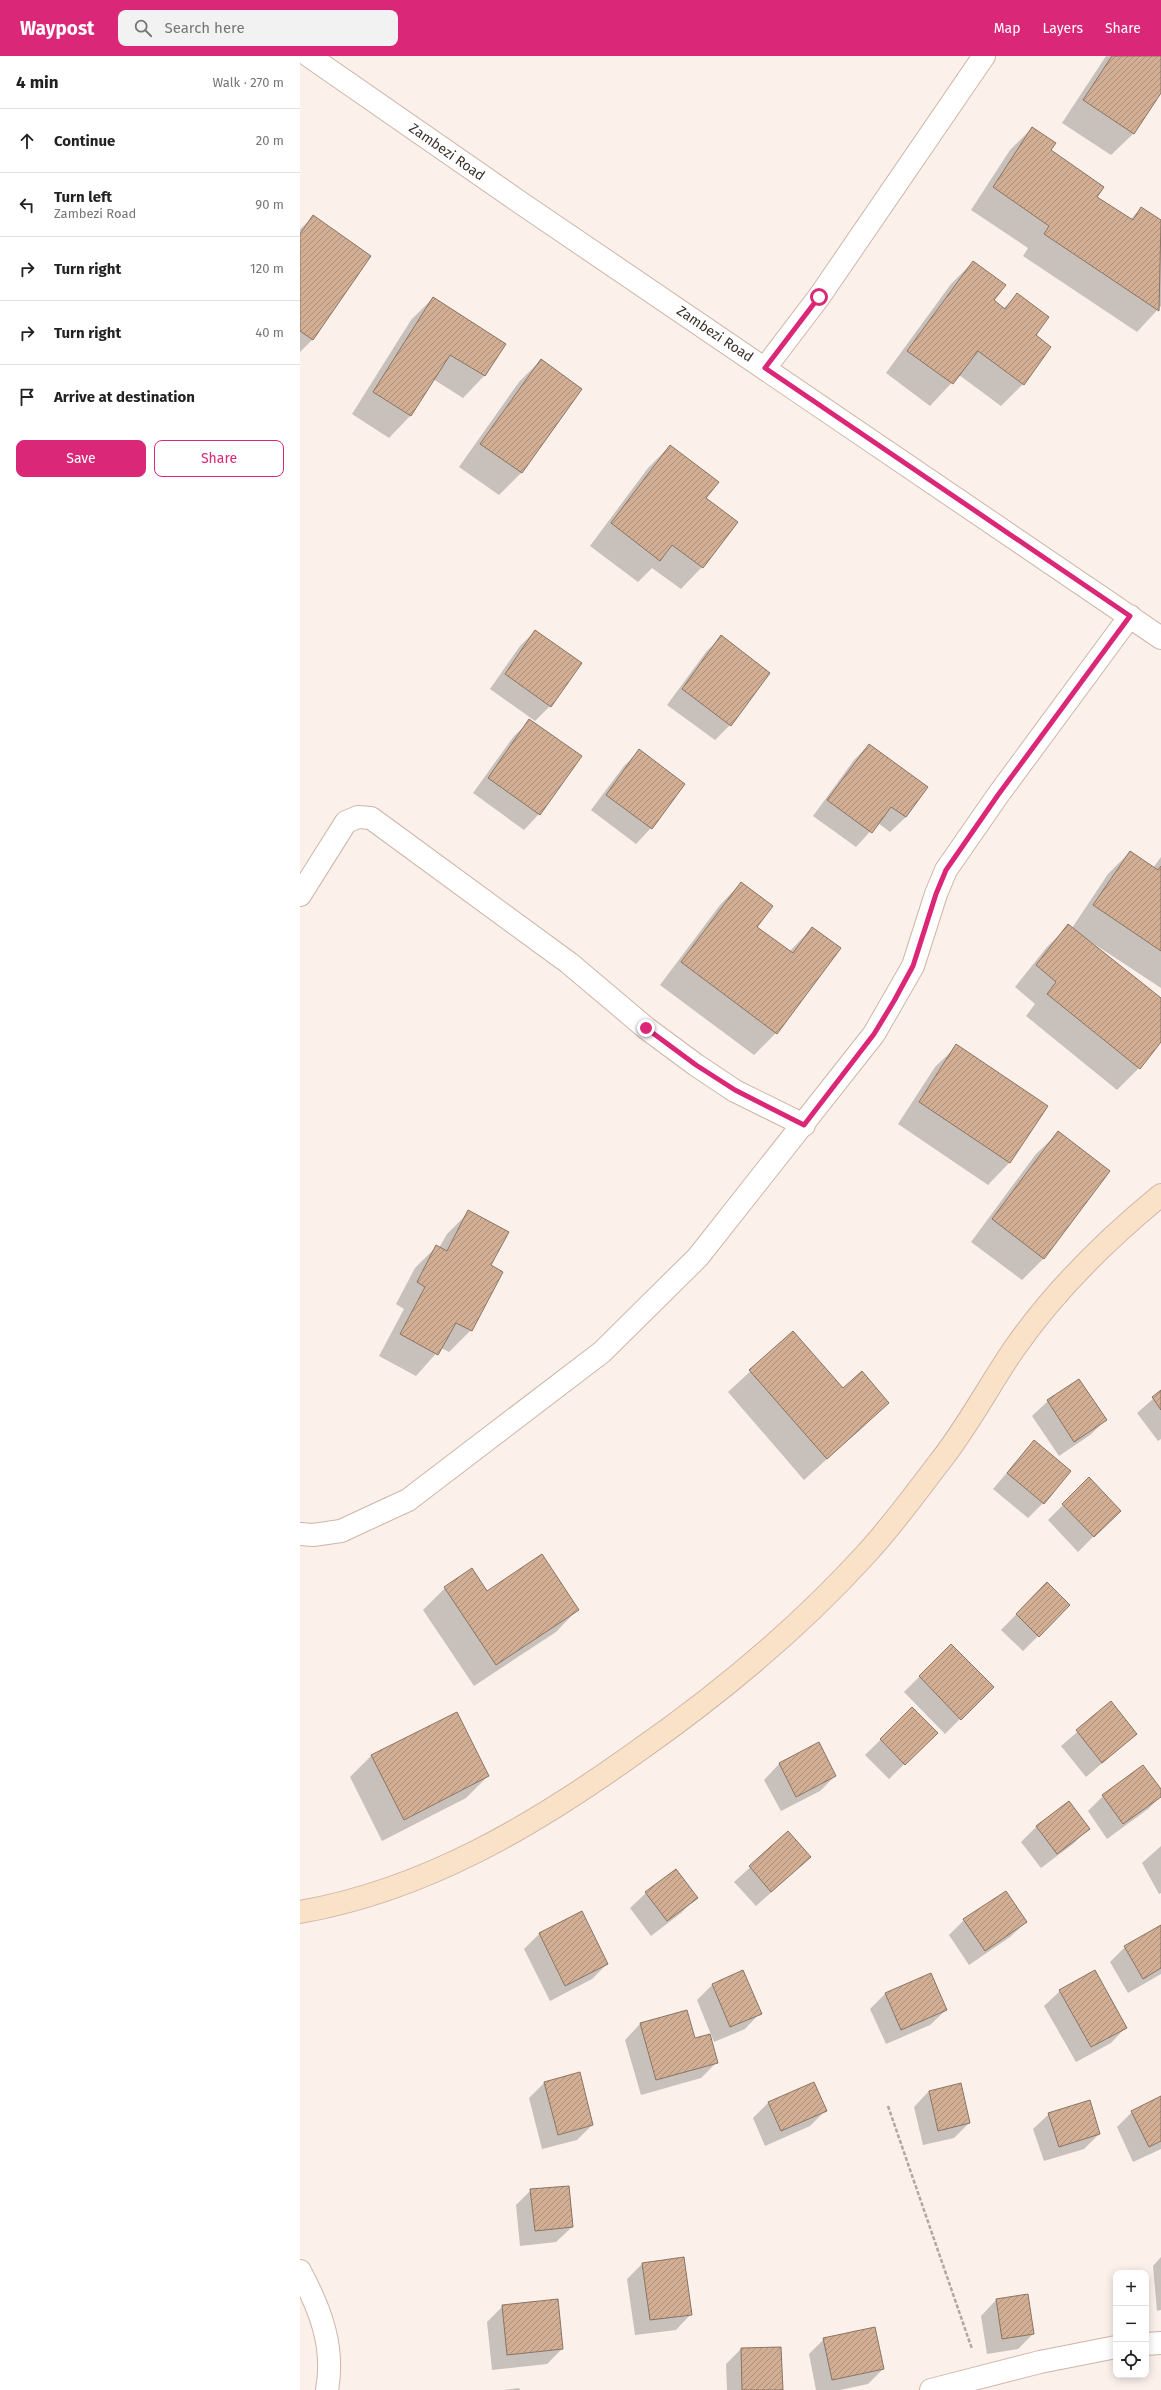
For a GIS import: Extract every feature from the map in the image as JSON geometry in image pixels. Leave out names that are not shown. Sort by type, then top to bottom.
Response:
[{"type":"street","name":"Zambezi Road","points":[[309,56],[518,201],[1161,638]]},
{"type":"street","points":[[765,368],[819,297],[984,56]]},
{"type":"street","points":[[300,1534],[313,1535],[341,1531],[408,1500],[602,1352],[698,1257],[804,1125],[874,1034],[913,966],[936,894],[946,870],[998,795],[1130,616]]},
{"type":"street","points":[[300,895],[346,822],[358,817],[371,818],[569,963],[646,1028],[696,1065],[735,1090],[804,1125]]},
{"type":"street","points":[[300,1912],[328,1907],[390,1890],[458,1862],[520,1830],[596,1782],[670,1729],[729,1683],[828,1593],[868,1553],[942,1460],[1015,1348],[1066,1283],[1096,1252],[1161,1195]]},
{"type":"street","points":[[300,2270],[318,2305],[327,2334],[330,2361],[327,2390]]},
{"type":"street","points":[[1149,2344],[1161,2343]]},
{"type":"street","points":[[931,2390],[983,2383],[1040,2362],[1113,2348]]},
{"type":"path","points":[[888,2106],[983,2383]]},
{"type":"building","points":[[1112,56],[1161,56],[1161,93],[1134,134],[1083,100]]},
{"type":"building","points":[[1032,127],[1056,143],[1051,150],[1104,187],[1097,197],[1133,220],[1141,207],[1161,220],[1159,311],[1044,234],[1049,226],[993,187]]},
{"type":"building","points":[[313,215],[371,256],[313,340],[300,331],[300,234]]},
{"type":"building","points":[[973,261],[1006,285],[994,300],[1005,309],[1017,293],[1049,317],[1036,335],[1051,347],[1024,385],[978,351],[953,384],[907,351]]},
{"type":"building","points":[[433,297],[506,344],[485,376],[450,355],[411,416],[373,392]]},
{"type":"building","points":[[541,359],[582,389],[522,473],[480,444]]},
{"type":"building","points":[[670,445],[719,482],[706,498],[738,522],[703,568],[672,545],[660,561],[611,523]]},
{"type":"building","points":[[535,630],[582,663],[551,707],[505,674]]},
{"type":"building","points":[[721,635],[770,673],[731,726],[682,689]]},
{"type":"building","points":[[529,719],[582,756],[540,815],[488,778]]},
{"type":"building","points":[[869,744],[928,787],[906,817],[891,807],[872,833],[827,800]]},
{"type":"building","points":[[639,749],[685,784],[652,829],[606,795]]},
{"type":"building","points":[[1130,851],[1158,870],[1161,866],[1161,951],[1093,905]]},
{"type":"building","points":[[741,882],[773,906],[757,927],[793,953],[812,927],[841,948],[777,1034],[681,962]]},
{"type":"building","points":[[1068,924],[1161,998],[1161,1042],[1140,1069],[1047,994],[1056,982],[1036,965]]},
{"type":"building","points":[[956,1044],[1048,1106],[1010,1163],[919,1102]]},
{"type":"building","points":[[1058,1131],[1110,1171],[1044,1259],[992,1219]]},
{"type":"building","points":[[468,1210],[509,1232],[491,1265],[503,1272],[472,1331],[456,1323],[438,1355],[400,1334],[425,1287],[417,1282],[436,1245],[447,1251]]},
{"type":"building","points":[[793,1331],[843,1388],[862,1371],[889,1403],[827,1459],[749,1370]]},
{"type":"building","points":[[1079,1379],[1107,1420],[1074,1442],[1047,1400]]},
{"type":"building","points":[[1161,1390],[1161,1410],[1152,1397]]},
{"type":"building","points":[[1034,1440],[1071,1471],[1044,1504],[1007,1473]]},
{"type":"building","points":[[1089,1477],[1121,1511],[1094,1537],[1062,1504]]},
{"type":"building","points":[[542,1554],[579,1610],[496,1665],[444,1587],[472,1568],[487,1591]]},
{"type":"building","points":[[1047,1582],[1070,1605],[1039,1637],[1016,1614]]},
{"type":"building","points":[[951,1644],[994,1687],[961,1720],[919,1676]]},
{"type":"building","points":[[1111,1701],[1137,1734],[1102,1763],[1076,1730]]},
{"type":"building","points":[[912,1707],[938,1733],[905,1765],[880,1739]]},
{"type":"building","points":[[457,1712],[489,1776],[404,1820],[371,1755]]},
{"type":"building","points":[[819,1742],[836,1776],[796,1797],[779,1763]]},
{"type":"building","points":[[1143,1765],[1161,1789],[1161,1797],[1123,1824],[1102,1795]]},
{"type":"building","points":[[1069,1801],[1090,1829],[1057,1854],[1036,1826]]},
{"type":"building","points":[[788,1831],[811,1857],[771,1892],[749,1866]]},
{"type":"building","points":[[676,1869],[698,1898],[667,1921],[645,1892]]},
{"type":"building","points":[[1006,1891],[1027,1922],[985,1951],[963,1919]]},
{"type":"building","points":[[582,1911],[608,1964],[565,1986],[539,1933]]},
{"type":"building","points":[[1161,1925],[1161,1968],[1143,1979],[1124,1946]]},
{"type":"building","points":[[743,1970],[762,2014],[730,2027],[712,1984]]},
{"type":"building","points":[[1095,1970],[1127,2028],[1091,2047],[1059,1990]]},
{"type":"building","points":[[931,1973],[947,2010],[901,2030],[885,1993]]},
{"type":"building","points":[[687,2010],[695,2038],[710,2034],[718,2063],[656,2080],[640,2023]]},
{"type":"building","points":[[580,2072],[593,2125],[558,2135],[544,2082]]},
{"type":"building","points":[[814,2082],[827,2111],[781,2131],[768,2102]]},
{"type":"building","points":[[961,2083],[970,2123],[938,2131],[929,2091]]},
{"type":"building","points":[[1161,2096],[1161,2141],[1149,2147],[1131,2111]]},
{"type":"building","points":[[1090,2100],[1100,2134],[1059,2147],[1048,2113]]},
{"type":"building","points":[[569,2186],[573,2227],[535,2231],[530,2189]]},
{"type":"building","points":[[684,2257],[692,2315],[650,2320],[642,2263]]},
{"type":"building","points":[[1028,2294],[1034,2334],[1002,2339],[996,2299]]},
{"type":"building","points":[[558,2299],[563,2349],[507,2355],[502,2305]]},
{"type":"building","points":[[875,2327],[884,2369],[832,2380],[823,2338]]},
{"type":"building","points":[[781,2347],[783,2390],[742,2390],[741,2348]]},
{"type":"route","points":[[646,1028],[696,1065],[735,1090],[804,1125],[874,1034],[894,1001],[913,966],[936,894],[946,870],[998,795],[1130,616],[765,368],[819,297]]}]
